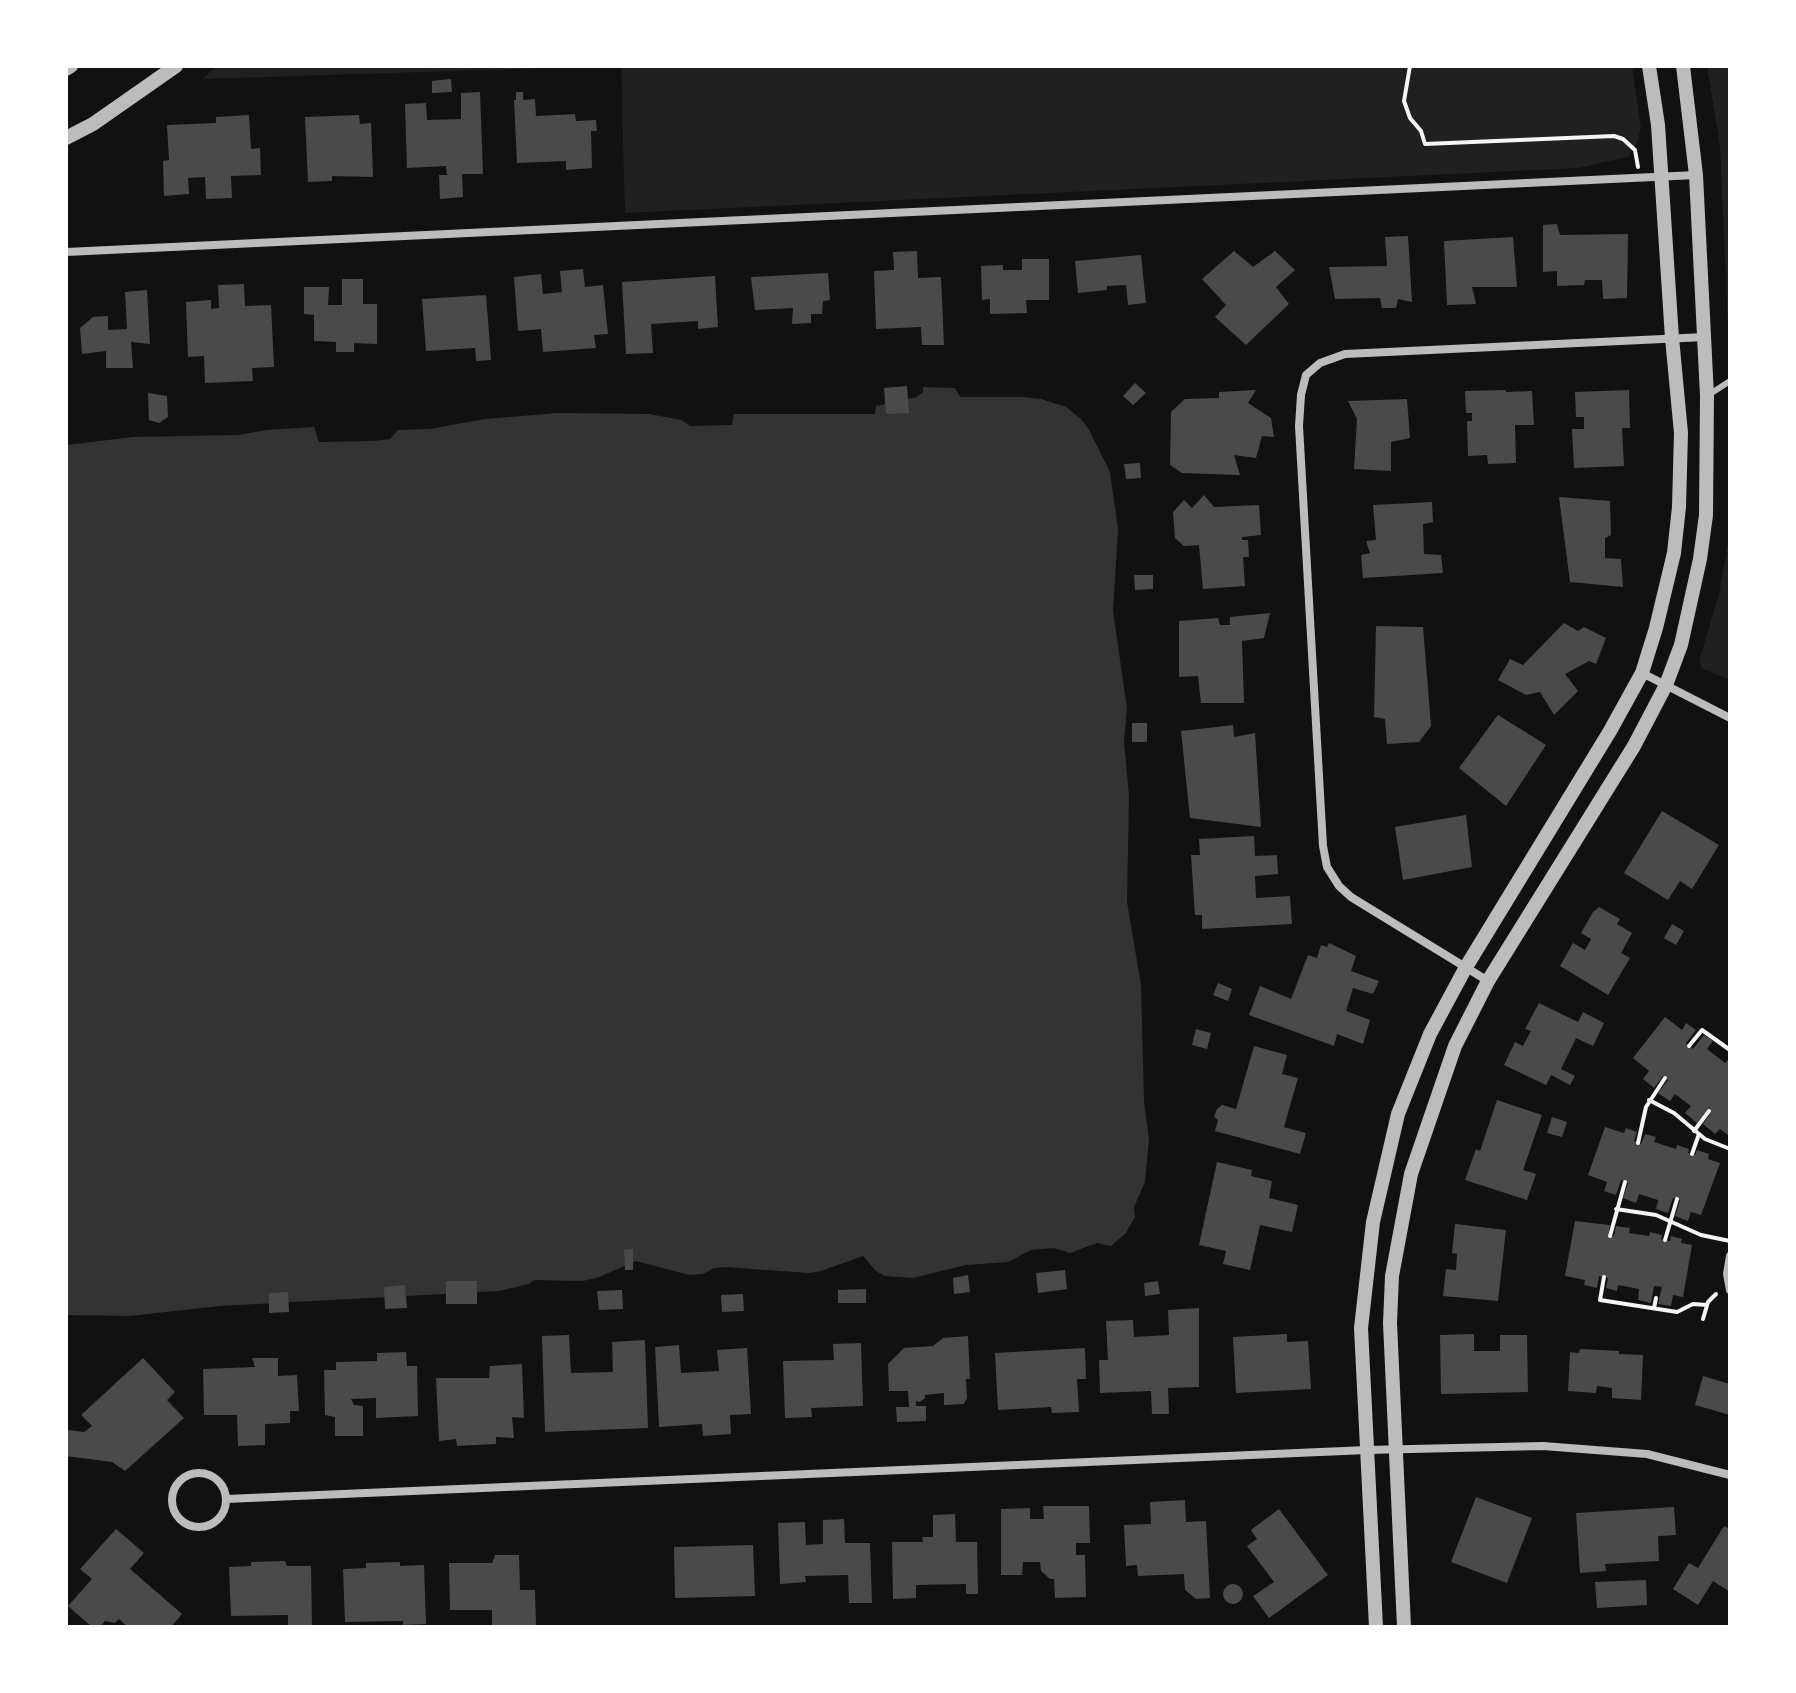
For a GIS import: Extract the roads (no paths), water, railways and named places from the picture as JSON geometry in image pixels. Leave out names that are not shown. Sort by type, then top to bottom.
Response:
[{"type":"street","points":[[66,138],[93,124],[176,66]]},
{"type":"street","points":[[1376,1627],[1361,1328],[1366,1269],[1382,1177],[1398,1114],[1430,1034],[1466,967],[1642,673],[1674,553],[1681,433],[1658,125],[1649,66]]},
{"type":"street","points":[[1404,1627],[1390,1323],[1392,1276],[1411,1174],[1427,1120],[1455,1046],[1488,981],[1634,746],[1666,685],[1681,645],[1700,559],[1706,515],[1705,337],[1696,175],[1683,66]]},
{"type":"street","points":[[66,252],[1696,175]]},
{"type":"street","points":[[1488,981],[1351,897],[1335,880],[1325,860],[1299,426],[1306,375],[1320,363],[1345,354],[1705,337]]},
{"type":"street","points":[[1642,673],[1730,718]]},
{"type":"street","points":[[1730,1256],[1727,1274],[1730,1290]]},
{"type":"street","points":[[226,1499],[1367,1450],[1543,1446],[1647,1454],[1730,1475]]},
{"type":"street","points":[[196,1474],[213,1477],[220,1483],[226,1499],[221,1516],[206,1526],[188,1525],[175,1513],[172,1504],[172,1496],[181,1481],[196,1474]]},
{"type":"lane","points":[[1707,396],[1730,381]]}]
